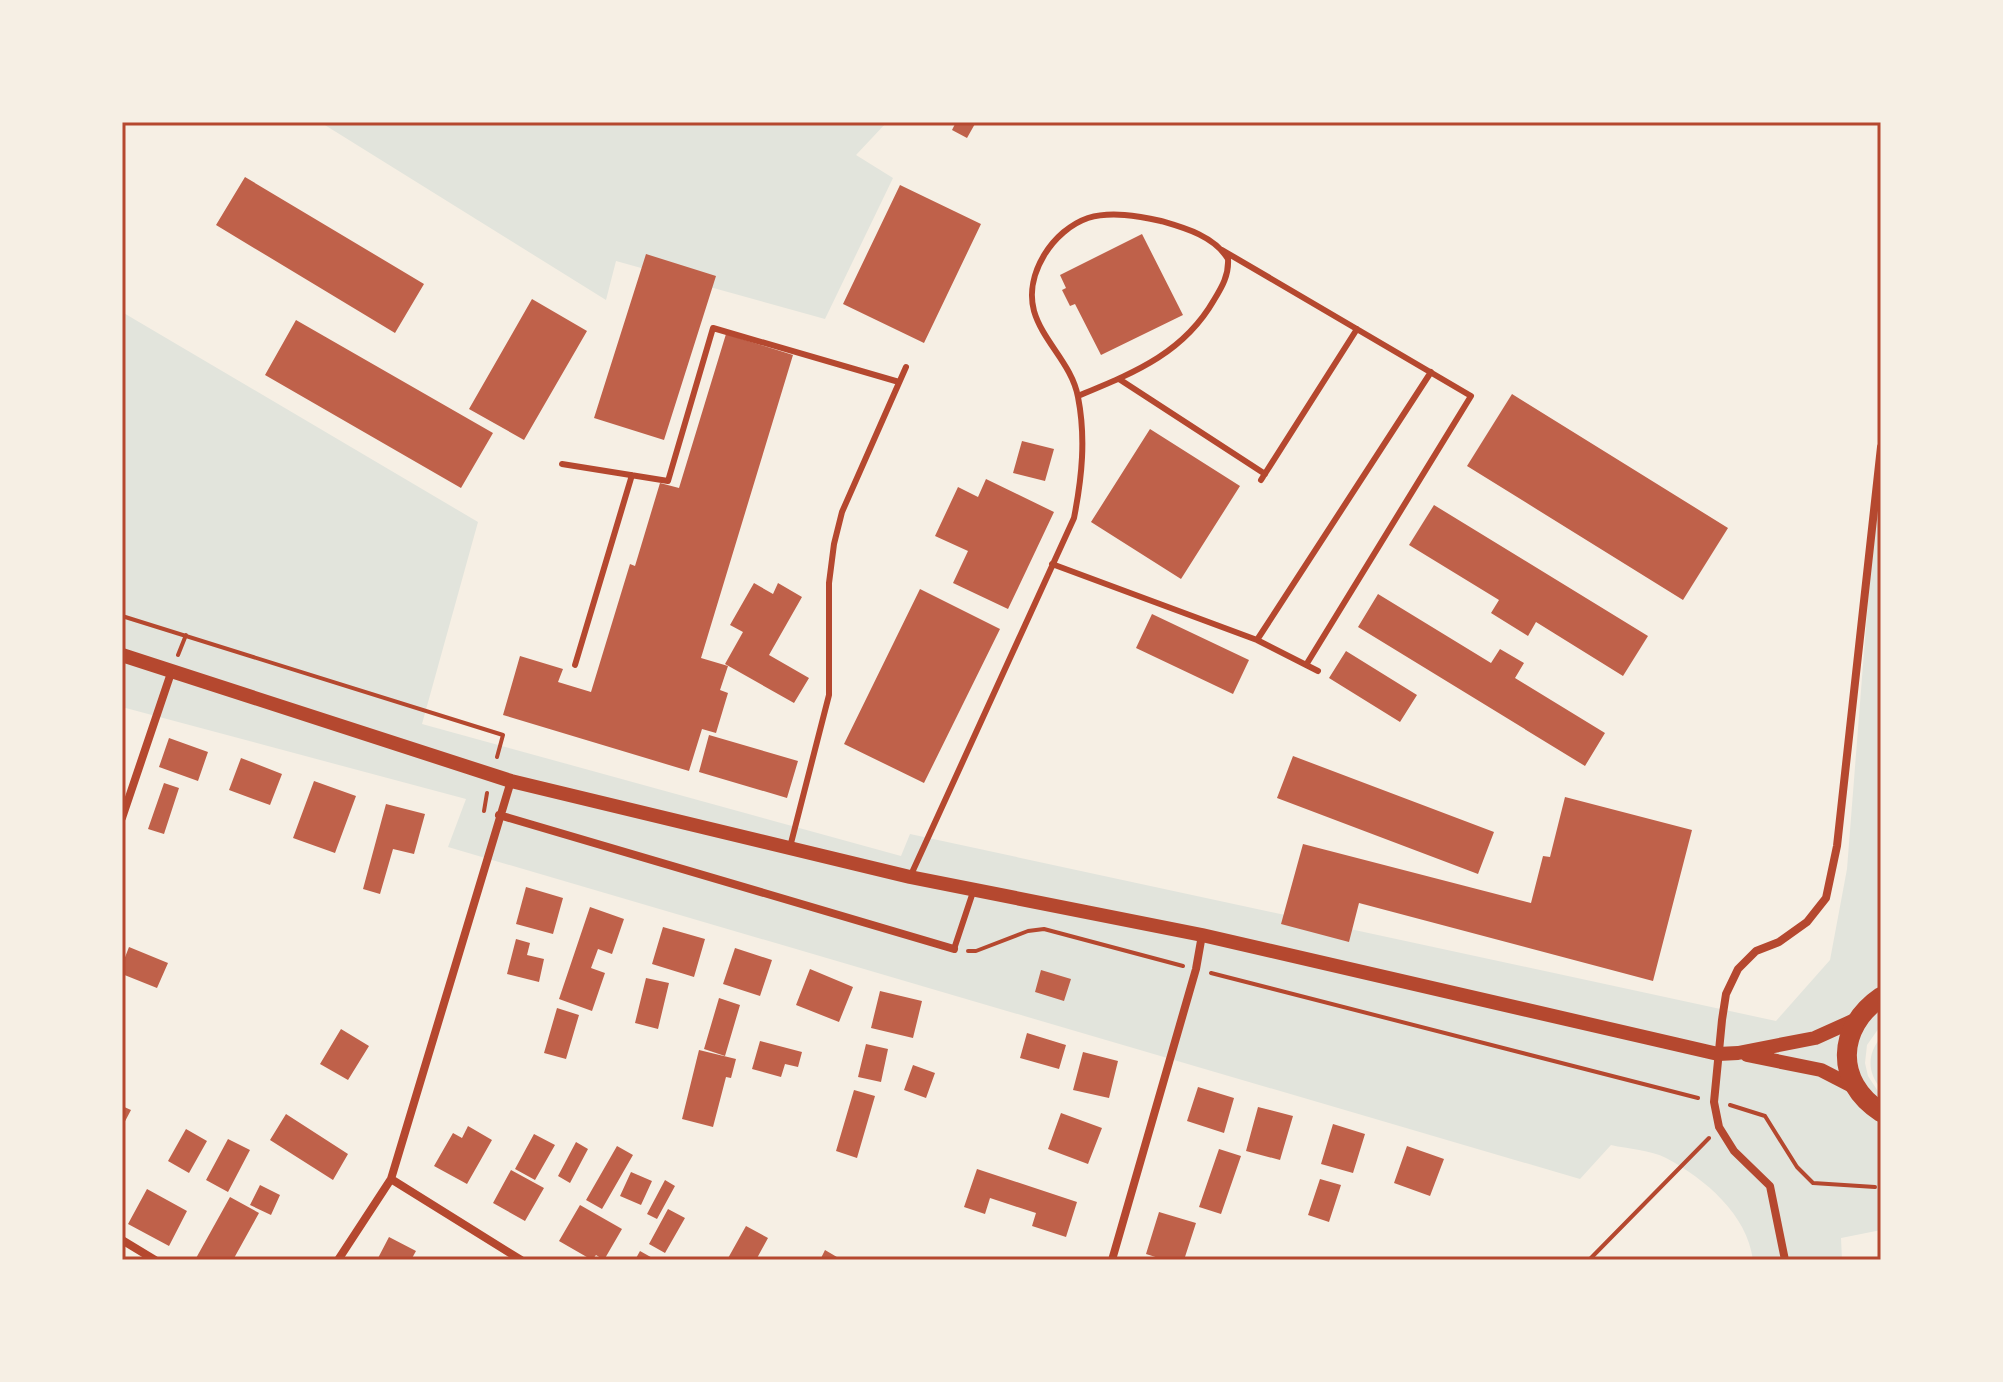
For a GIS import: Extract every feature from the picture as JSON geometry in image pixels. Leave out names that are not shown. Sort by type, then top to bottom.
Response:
[{"type":"main road","points":[[1881,997],[1857,1019],[1846,1053],[1856,1088],[1881,1112]]},
{"type":"street","points":[[1785,1260],[1770,1186],[1734,1151],[1719,1127],[1714,1102],[1718,1054],[1726,994],[1738,969],[1756,951],[1779,942],[1807,922],[1826,898],[1837,846],[1881,447]]},
{"type":"street","points":[[122,655],[511,781],[910,877],[1202,935],[1718,1054],[1815,1038],[1857,1019]]},
{"type":"street","points":[[122,818],[172,670]]},
{"type":"street","points":[[338,1260],[391,1179],[511,781]]},
{"type":"street","points":[[499,815],[954,949]]},
{"type":"street","points":[[1112,1260],[1196,969],[1202,935]]},
{"type":"street","points":[[1738,1053],[1821,1070],[1856,1088]]},
{"type":"street","points":[[391,1179],[521,1260]]},
{"type":"street","points":[[122,1240],[155,1260]]},
{"type":"lane","points":[[910,877],[1074,518],[1080,485],[1083,429],[1078,396],[1073,378],[1035,315],[1032,300],[1038,267],[1057,240],[1086,219],[1125,215],[1144,217],[1192,231],[1471,396],[1306,665]]},
{"type":"lane","points":[[1078,396],[1119,379],[1171,350],[1195,328],[1219,293],[1228,271],[1228,259],[1220,248]]},
{"type":"lane","points":[[562,464],[668,481],[713,328],[899,382]]},
{"type":"lane","points":[[1119,379],[1263,477],[1357,329]]},
{"type":"lane","points":[[790,848],[829,695],[829,583],[834,544],[842,512],[906,367]]},
{"type":"lane","points":[[1257,640],[1431,372]]},
{"type":"lane","points":[[575,665],[632,475]]},
{"type":"lane","points":[[1052,564],[1257,640],[1318,671]]},
{"type":"lane","points":[[954,949],[973,890]]},
{"type":"path","points":[[122,616],[503,735],[482,810],[499,815]]},
{"type":"path","points":[[954,949],[976,951],[1028,931],[1044,929],[1714,1102]]},
{"type":"path","points":[[1742,1107],[1765,1116],[1797,1167],[1813,1183],[1875,1187]]},
{"type":"path","points":[[1589,1260],[1719,1127]]},
{"type":"shaded area","points":[[320,122],[887,122],[856,155],[893,178],[825,319],[616,261],[606,300]]},
{"type":"shaded area","points":[[122,312],[478,522],[422,724],[901,856],[910,834],[1776,1021],[1830,960],[1847,869],[1875,512],[1881,515],[1881,1025],[1867,1045],[1865,1063],[1868,1076],[1881,1096],[1881,1230],[1841,1238],[1842,1260],[1753,1260],[1742,1228],[1722,1200],[1695,1176],[1660,1155],[1611,1145],[1580,1179],[448,847],[466,799],[122,707]]},
{"type":"shaded area","points":[[1881,1037],[1881,1089],[1870,1063]]},
{"type":"building","points":[[956,122],[976,122],[967,138],[952,130]]},
{"type":"building","points":[[245,177],[424,284],[395,333],[216,225]]},
{"type":"building","points":[[900,185],[981,224],[924,343],[843,304]]},
{"type":"building","points":[[1142,234],[1183,315],[1101,355],[1075,304],[1070,306],[1062,290],[1066,288],[1060,275]]},
{"type":"building","points":[[646,254],[716,276],[664,440],[594,418]]},
{"type":"building","points":[[532,299],[587,331],[524,440],[469,409]]},
{"type":"building","points":[[296,320],[493,433],[461,488],[265,375]]},
{"type":"building","points":[[726,334],[793,355],[701,658],[728,666],[720,690],[728,693],[716,733],[702,729],[689,771],[503,715],[520,656],[563,669],[558,682],[591,692],[630,564],[635,566],[660,483],[679,488]]},
{"type":"building","points":[[1512,394],[1728,528],[1683,600],[1467,466]]},
{"type":"building","points":[[1150,429],[1240,486],[1181,579],[1091,522]]},
{"type":"building","points":[[1022,441],[1054,449],[1045,481],[1013,473]]},
{"type":"building","points":[[986,479],[1054,512],[1008,609],[953,583],[968,551],[935,536],[958,487],[978,497]]},
{"type":"building","points":[[1434,505],[1648,636],[1623,676],[1536,622],[1528,636],[1491,613],[1499,600],[1409,545]]},
{"type":"building","points":[[754,583],[773,594],[778,583],[802,597],[769,655],[809,678],[794,703],[725,664],[743,632],[730,625]]},
{"type":"building","points":[[920,589],[1000,629],[924,783],[844,744]]},
{"type":"building","points":[[1378,594],[1491,663],[1500,649],[1524,663],[1515,678],[1605,733],[1585,766],[1358,627]]},
{"type":"building","points":[[1152,614],[1249,660],[1233,694],[1136,648]]},
{"type":"building","points":[[1346,651],[1417,695],[1400,722],[1329,678]]},
{"type":"building","points":[[709,735],[798,761],[787,798],[699,772]]},
{"type":"building","points":[[169,738],[208,752],[198,781],[159,767]]},
{"type":"building","points":[[1293,756],[1494,832],[1478,874],[1277,798]]},
{"type":"building","points":[[241,758],[282,774],[270,805],[229,790]]},
{"type":"building","points":[[314,781],[356,796],[335,853],[293,838]]},
{"type":"building","points":[[164,783],[179,788],[164,834],[148,829]]},
{"type":"building","points":[[1565,797],[1692,830],[1653,981],[1359,903],[1349,942],[1281,924],[1303,844],[1531,903],[1543,856],[1550,857]]},
{"type":"building","points":[[386,804],[425,814],[414,854],[393,849],[380,894],[363,889]]},
{"type":"building","points":[[526,887],[563,898],[553,934],[516,924]]},
{"type":"building","points":[[590,907],[624,919],[612,954],[598,949],[591,968],[605,973],[592,1011],[559,999]]},
{"type":"building","points":[[663,927],[705,939],[694,977],[652,964]]},
{"type":"building","points":[[516,939],[530,943],[527,955],[544,959],[539,982],[507,974]]},
{"type":"building","points":[[129,947],[168,963],[157,988],[122,974]]},
{"type":"building","points":[[735,948],[772,960],[760,996],[723,984]]},
{"type":"building","points":[[810,969],[853,987],[839,1022],[796,1005]]},
{"type":"building","points":[[1041,970],[1071,979],[1064,1001],[1035,992]]},
{"type":"building","points":[[646,978],[669,983],[658,1029],[635,1023]]},
{"type":"building","points":[[880,991],[922,1001],[913,1038],[871,1028]]},
{"type":"building","points":[[719,998],[740,1005],[725,1056],[704,1049]]},
{"type":"building","points":[[557,1008],[579,1015],[566,1059],[544,1053]]},
{"type":"building","points":[[341,1029],[369,1046],[348,1080],[320,1064]]},
{"type":"building","points":[[1027,1033],[1066,1045],[1059,1069],[1020,1058]]},
{"type":"building","points":[[760,1041],[802,1052],[798,1067],[785,1064],[781,1077],[752,1069]]},
{"type":"building","points":[[866,1044],[888,1049],[881,1082],[858,1077]]},
{"type":"building","points":[[699,1050],[736,1059],[731,1078],[726,1077],[713,1127],[682,1119]]},
{"type":"building","points":[[1083,1052],[1118,1061],[1109,1098],[1073,1090]]},
{"type":"building","points":[[913,1065],[935,1073],[926,1098],[904,1090]]},
{"type":"building","points":[[1198,1087],[1234,1098],[1224,1133],[1187,1121]]},
{"type":"building","points":[[854,1090],[875,1096],[857,1158],[836,1151]]},
{"type":"building","points":[[122,1106],[131,1110],[122,1127]]},
{"type":"building","points":[[1258,1107],[1293,1116],[1280,1160],[1246,1151]]},
{"type":"building","points":[[1061,1113],[1102,1128],[1088,1164],[1048,1149]]},
{"type":"building","points":[[286,1114],[348,1154],[333,1180],[270,1140]]},
{"type":"building","points":[[1333,1124],[1365,1134],[1353,1173],[1321,1164]]},
{"type":"building","points":[[468,1126],[492,1140],[467,1184],[434,1166],[453,1133],[462,1138]]},
{"type":"building","points":[[186,1129],[207,1141],[189,1173],[168,1161]]},
{"type":"building","points":[[534,1134],[555,1145],[535,1180],[515,1169]]},
{"type":"building","points":[[228,1139],[250,1150],[228,1192],[206,1180]]},
{"type":"building","points":[[576,1142],[588,1149],[570,1183],[558,1176]]},
{"type":"building","points":[[617,1146],[633,1155],[602,1209],[586,1200]]},
{"type":"building","points":[[1407,1146],[1444,1159],[1430,1196],[1394,1183]]},
{"type":"building","points":[[1219,1149],[1241,1156],[1221,1214],[1199,1207]]},
{"type":"building","points":[[977,1169],[1077,1202],[1066,1237],[1032,1226],[1036,1213],[990,1198],[985,1214],[964,1207]]},
{"type":"building","points":[[511,1170],[544,1188],[525,1221],[493,1203]]},
{"type":"building","points":[[631,1172],[652,1181],[641,1205],[620,1196]]},
{"type":"building","points":[[1320,1179],[1341,1185],[1329,1222],[1308,1215]]},
{"type":"building","points":[[665,1180],[675,1186],[657,1219],[647,1214]]},
{"type":"building","points":[[260,1185],[280,1195],[271,1215],[250,1205]]},
{"type":"building","points":[[147,1189],[187,1211],[169,1246],[128,1224]]},
{"type":"building","points":[[230,1197],[259,1213],[233,1260],[195,1260]]},
{"type":"building","points":[[580,1205],[622,1229],[604,1260],[596,1255],[592,1260],[559,1241]]},
{"type":"building","points":[[668,1209],[685,1218],[665,1253],[649,1244]]},
{"type":"building","points":[[1159,1212],[1196,1223],[1184,1260],[1165,1260],[1146,1254]]},
{"type":"building","points":[[746,1226],[768,1238],[756,1260],[727,1260]]},
{"type":"building","points":[[389,1237],[416,1251],[411,1260],[377,1260]]},
{"type":"building","points":[[825,1250],[842,1260],[820,1260]]},
{"type":"building","points":[[640,1251],[656,1260],[635,1260]]}]
